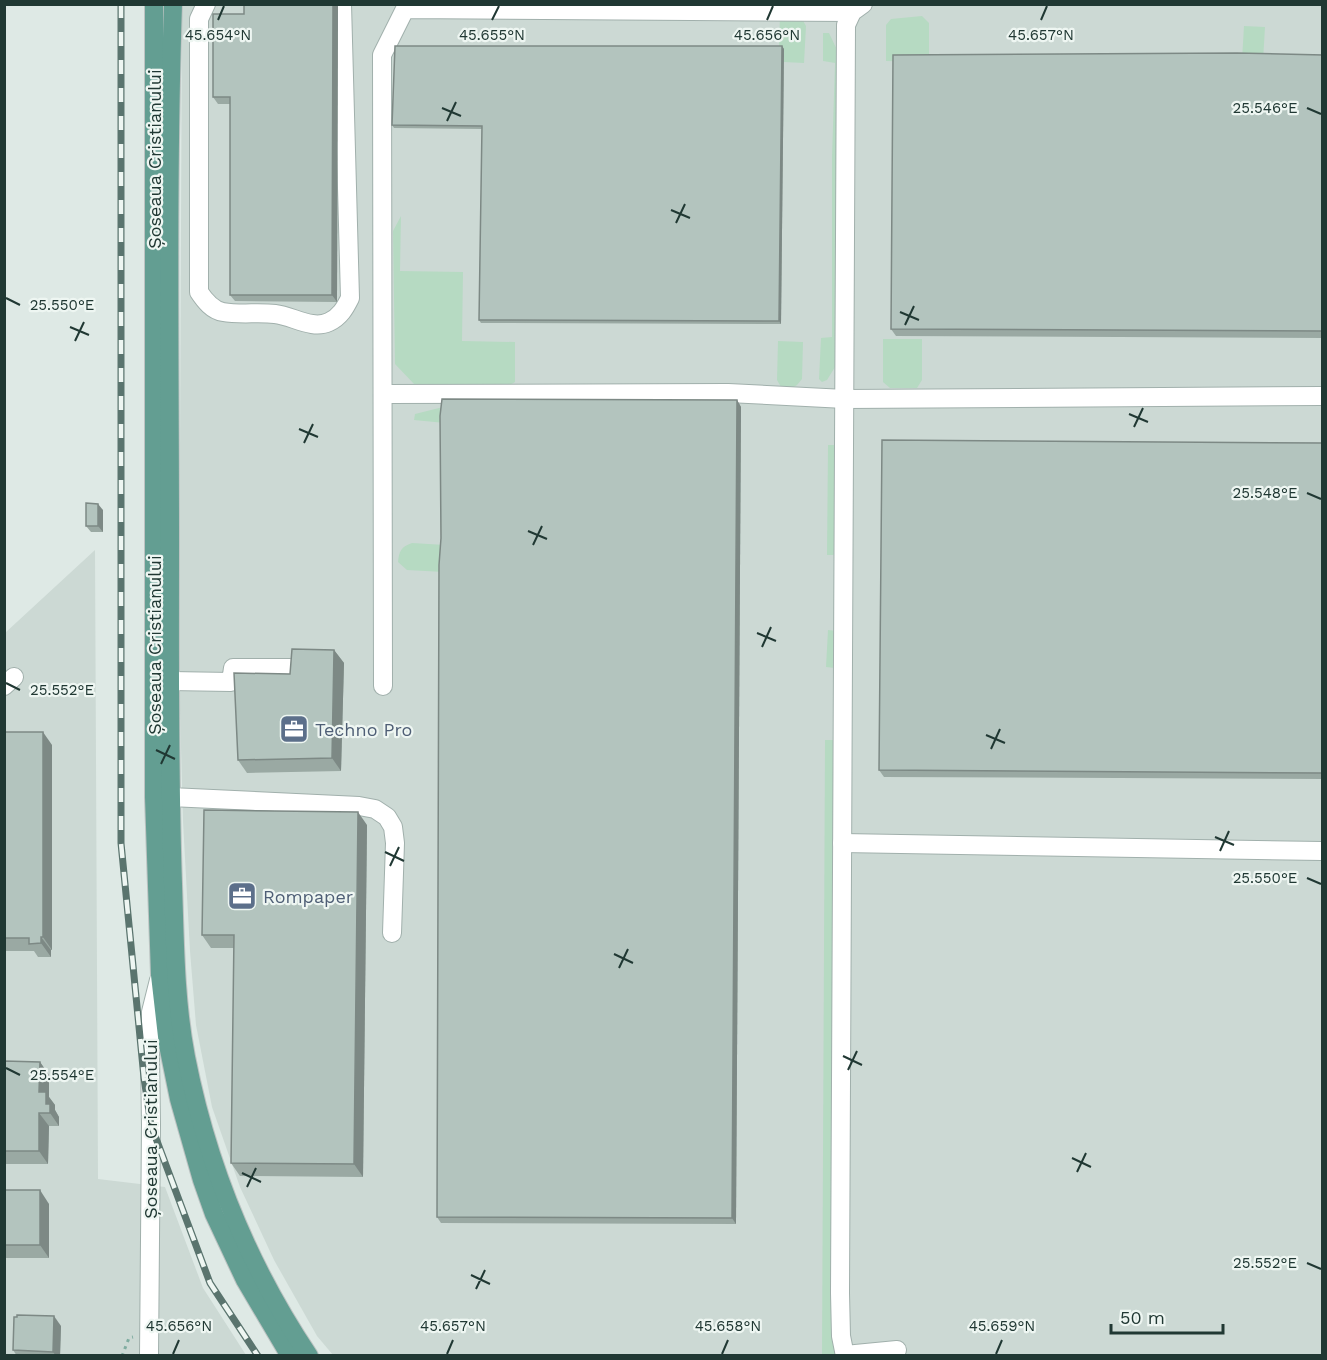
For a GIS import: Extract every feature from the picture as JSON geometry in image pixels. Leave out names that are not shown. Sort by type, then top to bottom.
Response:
[{"type":"main road","name":"Șoseaua Cristianului","points":[[154,4],[154,797],[160,975]]},
{"type":"main road","name":"Șoseaua Cristianului","points":[[173,4],[169,120],[170,797],[179,1000],[186,1054],[199,1113],[216,1168],[239,1229],[261,1276],[309,1356]]},
{"type":"main road","points":[[160,975],[168,1045],[202,1180],[214,1214],[245,1280],[290,1356]]},
{"type":"street","points":[[206,4],[199,19],[199,292],[207,304],[222,312],[276,314],[296,318],[313,325],[328,323],[342,314],[350,298],[342,4]]},
{"type":"street","points":[[383,686],[382,55],[405,9],[857,8]]},
{"type":"street","points":[[857,8],[846,25],[840,1293],[845,1355],[897,1350]]},
{"type":"street","points":[[382,394],[728,393],[845,399],[1323,396]]},
{"type":"street","points":[[170,681],[231,682],[232,668],[290,668]]},
{"type":"street","points":[[170,797],[359,806],[375,809],[387,817],[393,827],[392,933]]},
{"type":"street","points":[[842,843],[1323,851]]},
{"type":"street","name":"Șoseaua Cristianului","points":[[149,1356],[150,1055],[152,1012],[160,975]]},
{"type":"shaded area","points":[[182,4],[1322,5],[1322,1355],[333,1355],[317,1336],[274,1260],[240,1187],[212,1107],[196,1025],[183,821],[179,673]]},
{"type":"shaded area","points":[[95,550],[98,1179],[165,1187],[203,1288],[246,1355],[5,1356],[5,633]]},
{"type":"green space","points":[[780,14],[801,17],[806,26],[804,63],[784,62],[779,49]]},
{"type":"green space","points":[[922,16],[929,23],[929,62],[886,61],[886,25],[891,19]]},
{"type":"green space","points":[[1244,26],[1265,27],[1263,61],[1242,60]]},
{"type":"green space","points":[[823,33],[829,33],[840,56],[835,367],[827,380],[822,382],[819,379],[821,338],[832,337],[832,157],[835,63],[823,61]]},
{"type":"green space","points":[[401,216],[400,271],[463,272],[462,341],[515,342],[515,382],[510,385],[431,388],[415,385],[395,364],[393,231]]},
{"type":"green space","points":[[883,339],[922,339],[922,380],[917,388],[890,388],[883,382]]},
{"type":"green space","points":[[778,341],[803,342],[802,379],[790,389],[781,387],[777,380]]},
{"type":"green space","points":[[447,406],[445,423],[414,420],[415,414]]},
{"type":"green space","points":[[828,445],[837,445],[837,552],[833,555],[827,555]]},
{"type":"green space","points":[[412,543],[445,545],[444,572],[407,570],[398,562],[401,550]]},
{"type":"green space","points":[[828,630],[837,631],[835,668],[826,667]]},
{"type":"green space","points":[[825,740],[839,740],[837,1355],[822,1356]]},
{"type":"building","points":[[244,4],[333,4],[332,295],[230,295],[230,97],[213,97],[213,14],[244,14]]},
{"type":"building","points":[[395,46],[782,46],[779,321],[479,320],[482,126],[392,125]]},
{"type":"building","points":[[1237,53],[1323,55],[1323,331],[891,329],[893,55]]},
{"type":"building","points":[[442,399],[737,400],[732,1218],[437,1217],[439,565]]},
{"type":"building","points":[[882,440],[1323,443],[1323,773],[879,770]]},
{"type":"building","points":[[86,503],[98,504],[98,526],[86,526]]},
{"type":"building","name":"Techno Pro","points":[[292,649],[334,650],[332,758],[238,760],[234,673],[290,674]]},
{"type":"building","points":[[4,732],[43,732],[43,937],[41,937],[41,943],[29,944],[29,938],[4,938]]},
{"type":"building","points":[[204,810],[358,812],[354,1164],[231,1163],[234,935],[202,935]]},
{"type":"building","points":[[4,1061],[40,1062],[39,1092],[46,1092],[46,1104],[50,1104],[50,1113],[39,1113],[39,1151],[4,1151]]},
{"type":"building","points":[[4,1190],[40,1190],[40,1245],[4,1245]]},
{"type":"building","points":[[17,1315],[54,1316],[53,1352],[13,1350],[14,1317]]},
{"type":"railway","points":[[121,4],[121,843],[144,1078],[151,1125],[210,1283],[258,1356]]},
{"type":"place","name":"Techno Pro","points":[[294,729]]},
{"type":"place","name":"Rompaper","points":[[242,896]]}]
